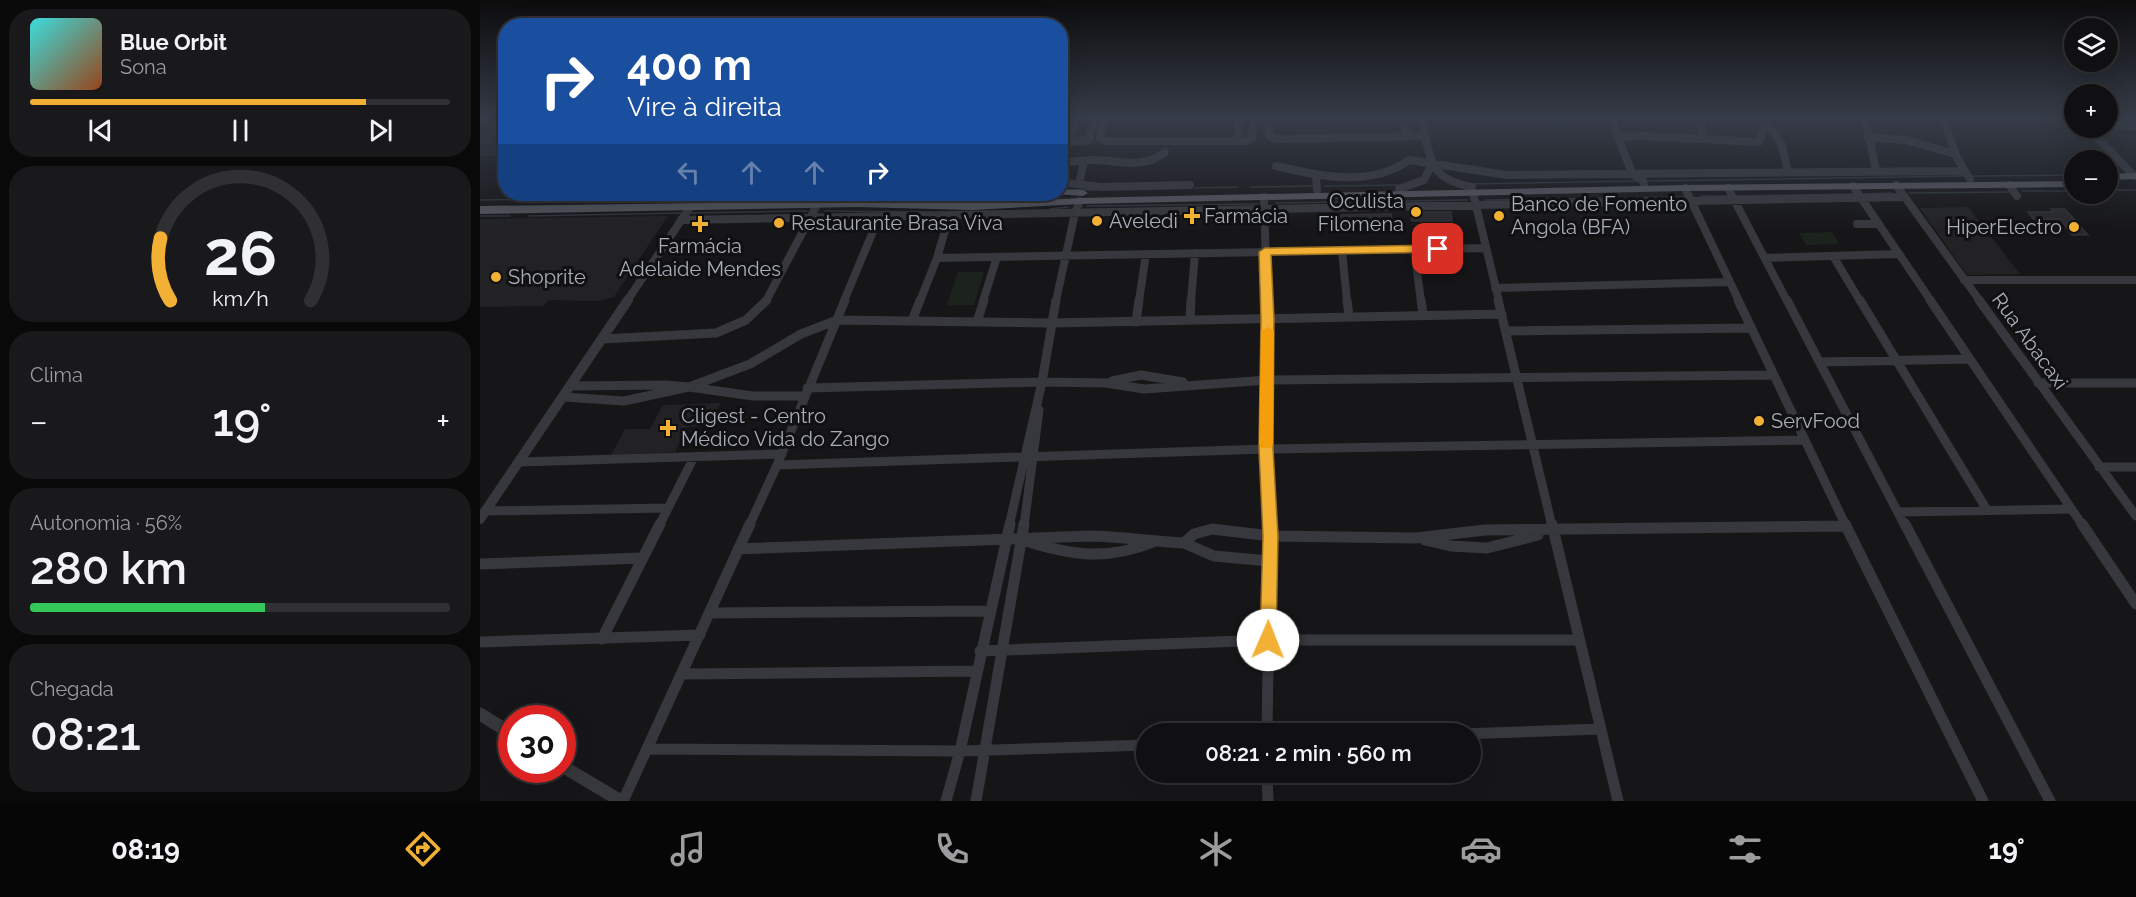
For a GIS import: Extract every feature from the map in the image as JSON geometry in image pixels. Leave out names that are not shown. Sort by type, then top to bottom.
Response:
[{"type":"main road","points":[[1068,192],[1264,197],[1643,182],[1967,175],[2064,178]]},
{"type":"main road","points":[[2118,178],[2135,179]]},
{"type":"main road","points":[[2118,182],[2135,179]]},
{"type":"main road","points":[[1068,195],[1081,193],[1317,187],[1472,190],[2064,184]]},
{"type":"main road","points":[[480,210],[686,213],[862,201]]},
{"type":"main road","points":[[972,207],[981,201]]},
{"type":"main road","points":[[1000,201],[1004,207]]},
{"type":"main road","points":[[480,204],[886,204],[1004,207],[1037,201]]},
{"type":"street","points":[[1068,162],[1092,159],[1124,164],[1159,158],[1162,155]]},
{"type":"street","points":[[1400,189],[1414,186],[1425,180],[1430,173],[1429,155]]},
{"type":"street","points":[[1625,155],[1631,173],[1643,182]]},
{"type":"street","points":[[1785,155],[1788,172]]},
{"type":"street","points":[[1872,155],[1876,170]]},
{"type":"street","points":[[1955,155],[1967,175]]},
{"type":"street","points":[[2113,155],[2135,179]]},
{"type":"street","points":[[1276,166],[1317,176],[1378,175],[1397,169],[1410,160],[1507,175],[1876,170],[1967,175]]},
{"type":"street","points":[[976,801],[987,751],[1002,650],[1023,540],[1051,323],[1081,193],[1084,161]]},
{"type":"street","points":[[1431,165],[1436,173],[1446,180],[1472,190],[1618,801]]},
{"type":"street","points":[[1643,182],[1684,172]]},
{"type":"street","points":[[1643,182],[1650,173]]},
{"type":"street","points":[[1317,176],[1317,187]]},
{"type":"street","points":[[1068,186],[1081,193],[1101,187],[1190,185]]},
{"type":"street","points":[[2009,185],[2017,196]]},
{"type":"street","points":[[1853,186],[2136,604]]},
{"type":"street","name":"Rua Abacaxi","points":[[1896,186],[2136,515]]},
{"type":"street","points":[[1728,188],[2050,801]]},
{"type":"street","points":[[1685,189],[1846,526],[1983,801]]},
{"type":"street","points":[[1264,197],[1268,319],[1266,449],[1271,536],[1266,723]]},
{"type":"street","points":[[602,339],[716,333],[741,323],[767,300],[811,205],[879,217],[950,217],[1904,197]]},
{"type":"street","points":[[483,515],[686,213]]},
{"type":"street","points":[[576,774],[622,801],[648,749],[782,454],[805,392],[879,217]]},
{"type":"street","points":[[912,321],[937,258],[950,217]]},
{"type":"street","points":[[1857,224],[1879,224]]},
{"type":"street","points":[[937,258],[1486,248]]},
{"type":"street","points":[[1414,250],[1423,314]]},
{"type":"street","points":[[1342,251],[1349,316]]},
{"type":"street","points":[[1190,319],[1195,253]]},
{"type":"street","points":[[1136,322],[1146,254]]},
{"type":"street","points":[[1765,258],[1899,254]]},
{"type":"street","points":[[1833,256],[1987,510]]},
{"type":"street","points":[[977,322],[997,257]]},
{"type":"street","points":[[1964,280],[2136,280]]},
{"type":"street","points":[[1495,288],[1729,282]]},
{"type":"street","points":[[563,397],[624,402],[689,387],[750,364],[801,334],[837,320],[1051,323],[1502,314]]},
{"type":"street","points":[[1506,331],[1751,328]]},
{"type":"street","points":[[1820,362],[1970,359]]},
{"type":"street","points":[[1106,382],[1142,375],[1194,384]]},
{"type":"street","points":[[571,386],[598,388],[617,385],[666,385],[753,396],[1042,382],[1106,382],[1144,389],[1268,380],[1774,375]]},
{"type":"street","points":[[946,801],[960,752],[975,670],[1042,382]]},
{"type":"street","points":[[2038,382],[2136,383]]},
{"type":"street","points":[[585,397],[598,388]]},
{"type":"street","points":[[598,388],[608,401]]},
{"type":"street","points":[[777,465],[1023,459],[1266,449],[1805,440]]},
{"type":"street","points":[[520,462],[782,454]]},
{"type":"street","points":[[602,639],[694,457]]},
{"type":"street","points":[[2099,467],[2136,467]]},
{"type":"street","points":[[483,515],[668,508]]},
{"type":"street","points":[[1899,512],[2071,508]]},
{"type":"street","points":[[1184,543],[1194,534],[1212,529],[1271,536],[1416,538],[1485,530],[1846,526]]},
{"type":"street","points":[[1416,538],[1451,546],[1487,548],[1552,531]]},
{"type":"street","points":[[738,549],[1121,536],[1153,542],[1184,543],[1206,555],[1269,561]]},
{"type":"street","points":[[1023,540],[1053,550],[1086,554],[1122,553],[1153,542]]},
{"type":"street","points":[[480,564],[642,558]]},
{"type":"street","points":[[709,613],[990,611]]},
{"type":"street","points":[[480,642],[700,635]]},
{"type":"street","points":[[980,651],[1268,640],[1579,640]]},
{"type":"street","points":[[682,674],[975,670]]},
{"type":"street","points":[[480,714],[498,725]]},
{"type":"street","points":[[1481,733],[1600,729]]},
{"type":"street","points":[[648,749],[960,752],[1136,745]]},
{"type":"street","points":[[1267,783],[1268,801]]},
{"type":"shaded area","points":[[1968,207],[2020,274],[1967,275],[1920,208]]},
{"type":"shaded area","name":"Shoprite","points":[[668,216],[614,297],[599,301],[549,300],[543,306],[480,307],[480,219]]},
{"type":"shaded area","points":[[1832,232],[1839,244],[1806,245],[1799,233]]},
{"type":"shaded area","points":[[958,272],[984,272],[974,305],[947,305]]},
{"type":"shaded area","name":"Cligest - Centro Médico Vida do Zango","points":[[721,403],[708,426],[687,427],[675,452],[611,455],[625,429],[650,429],[663,405]]},
{"type":"building","name":"HiperElectro","points":[[2051,209],[2065,209],[2088,235],[2072,235],[2060,219],[2034,220],[2028,212],[2053,212]]},
{"type":"building","points":[[1411,212],[1451,212],[1452,221],[1412,221]]},
{"type":"building","points":[[1391,214],[1393,226],[1342,228],[1341,215]]},
{"type":"waterway","points":[[1972,176],[2064,175]]},
{"type":"waterway","points":[[1646,181],[1963,176]]},
{"type":"waterway","points":[[1471,184],[1639,181]]},
{"type":"waterway","points":[[1325,186],[1402,185]]},
{"type":"waterway","points":[[1250,187],[1312,186]]},
{"type":"waterway","points":[[1195,188],[1238,187]]},
{"type":"waterway","points":[[1073,190],[1095,190]]},
{"type":"waterway","points":[[2118,190],[2136,190]]},
{"type":"waterway","points":[[2022,191],[2064,191]]},
{"type":"waterway","points":[[1909,193],[2009,192]]},
{"type":"waterway","points":[[1865,194],[1891,193]]},
{"type":"waterway","points":[[1736,196],[1856,194]]},
{"type":"waterway","points":[[1701,196],[1729,196]]},
{"type":"waterway","points":[[1485,200],[1684,197]]},
{"type":"waterway","points":[[480,200],[498,200]]},
{"type":"waterway","points":[[1276,203],[1467,200]]},
{"type":"waterway","points":[[1087,206],[1258,204]]},
{"type":"waterway","points":[[1050,209],[1068,207]]},
{"type":"waterway","points":[[690,213],[807,211]]},
{"type":"waterway","points":[[825,211],[931,212]]},
{"type":"waterway","points":[[529,216],[682,213]]},
{"type":"waterway","points":[[480,216],[510,216]]},
{"type":"slow traffic","points":[[1266,444],[1268,331]]},
{"type":"place","name":"Oculista Filomena","points":[[1416,212]]},
{"type":"place","name":"Farmácia","points":[[1192,216]]},
{"type":"place","name":"Banco de Fomento Angola (BFA)","points":[[1499,216]]},
{"type":"place","name":"Aveledi","points":[[1097,221]]},
{"type":"place","name":"Restaurante Brasa Viva","points":[[779,223]]},
{"type":"place","name":"Farmácia Adelaide Mendes","points":[[700,224]]},
{"type":"place","name":"HiperElectro","points":[[2074,227]]},
{"type":"place","name":"Shoprite","points":[[496,277]]},
{"type":"place","name":"ServFood","points":[[1759,421]]},
{"type":"place","name":"Cligest - Centro Médico Vida do Zango","points":[[668,428]]},
{"type":"route","points":[[1268,640],[1271,536],[1266,449],[1268,319],[1265,252],[1438,249]]}]
